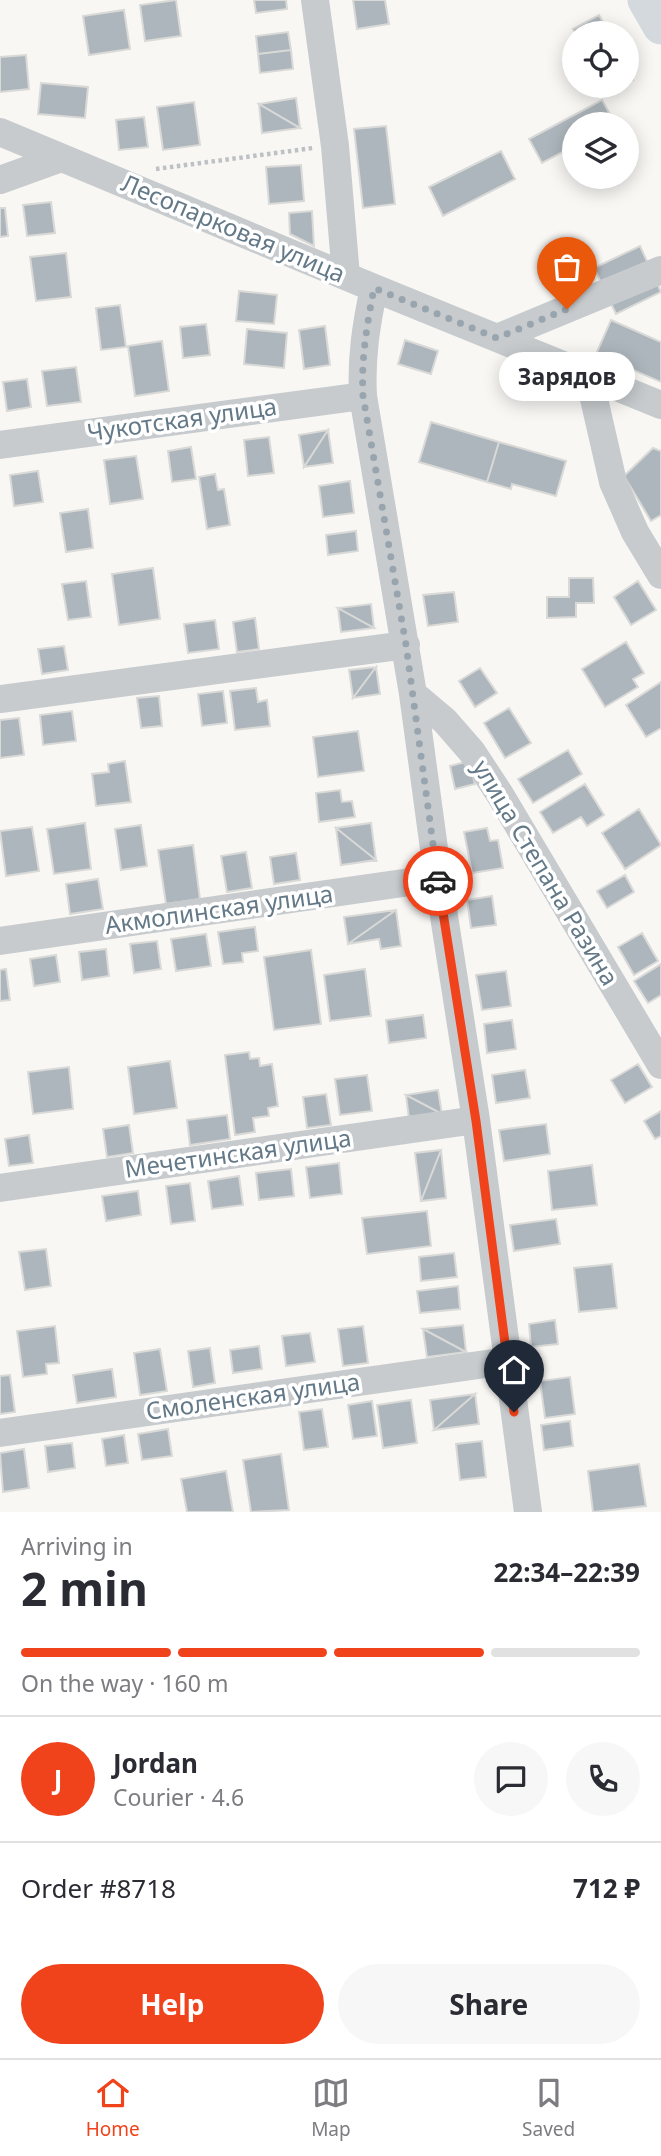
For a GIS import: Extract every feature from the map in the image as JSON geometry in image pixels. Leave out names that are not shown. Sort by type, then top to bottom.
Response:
[{"type":"main road","points":[[646,0],[661,26]]},
{"type":"street","points":[[315,0],[335,146],[346,276]]},
{"type":"street","name":"Лесопарковая улица","points":[[0,132],[661,405]]},
{"type":"street","points":[[0,180],[61,158]]},
{"type":"street","points":[[497,338],[661,270]]},
{"type":"street","points":[[374,288],[364,336],[363,396],[406,645],[438,878],[476,1121],[528,1512]]},
{"type":"street","points":[[589,377],[613,482],[635,532],[661,575]]},
{"type":"street","name":"Чукотская улица","points":[[0,445],[363,396]]},
{"type":"street","points":[[0,699],[406,645]]},
{"type":"street","name":"улица Степана Разина","points":[[413,694],[444,721],[472,752],[661,1065]]},
{"type":"street","name":"Акмолинская улица","points":[[0,941],[438,878]]},
{"type":"street","name":"Мечетинская улица","points":[[0,1188],[476,1121]]},
{"type":"street","name":"Смоленская улица","points":[[0,1433],[507,1361]]},
{"type":"path","points":[[104,176],[335,146]]},
{"type":"building","points":[[176,0],[181,36],[145,41],[140,5]]},
{"type":"building","points":[[254,0],[286,0],[287,9],[256,13]]},
{"type":"building","points":[[353,0],[385,0],[389,24],[357,29]]},
{"type":"building","points":[[124,10],[130,49],[89,55],[83,16]]},
{"type":"building","points":[[599,15],[602,21],[588,21]]},
{"type":"building","points":[[288,32],[291,50],[258,54],[256,36]]},
{"type":"building","points":[[291,50],[293,69],[260,73],[258,54]]},
{"type":"building","points":[[26,55],[29,89],[0,92],[0,57]]},
{"type":"building","points":[[41,83],[88,87],[85,118],[38,114]]},
{"type":"building","points":[[296,98],[300,128],[259,104]]},
{"type":"building","points":[[602,100],[609,112],[580,112]]},
{"type":"building","points":[[194,102],[200,145],[163,150],[157,107]]},
{"type":"building","points":[[259,104],[300,128],[262,133]]},
{"type":"building","points":[[144,117],[148,147],[119,150],[116,120]]},
{"type":"building","points":[[562,121],[562,152],[542,163],[529,139]]},
{"type":"building","points":[[386,126],[395,204],[363,208],[354,129]]},
{"type":"building","points":[[501,151],[515,179],[443,216],[429,187]]},
{"type":"building","points":[[301,165],[304,201],[269,204],[266,167]]},
{"type":"building","points":[[51,202],[55,233],[27,236],[23,205]]},
{"type":"building","points":[[0,208],[5,208],[8,236],[0,237]]},
{"type":"building","points":[[312,211],[314,246],[290,234],[289,213]]},
{"type":"building","points":[[640,246],[661,292],[616,314],[594,268]]},
{"type":"building","points":[[66,253],[71,297],[36,301],[30,257]]},
{"type":"building","points":[[239,291],[277,295],[274,324],[236,321]]},
{"type":"building","points":[[120,305],[126,347],[101,350],[96,308]]},
{"type":"building","points":[[611,320],[661,342],[661,382],[596,354]]},
{"type":"building","points":[[206,324],[210,355],[183,358],[180,327]]},
{"type":"building","points":[[325,326],[330,365],[304,369],[299,330]]},
{"type":"building","points":[[247,329],[287,333],[284,368],[244,364]]},
{"type":"building","points":[[405,340],[438,351],[431,374],[398,364]]},
{"type":"building","points":[[162,341],[169,391],[135,396],[128,346]]},
{"type":"building","points":[[76,367],[81,402],[47,406],[42,371]]},
{"type":"building","points":[[27,379],[31,407],[7,411],[3,382]]},
{"type":"building","points":[[431,422],[499,442],[487,482],[419,462]]},
{"type":"building","points":[[328,430],[333,463],[304,467]]},
{"type":"building","points":[[328,430],[304,467],[299,435]]},
{"type":"building","points":[[269,437],[274,473],[248,476],[244,440]]},
{"type":"building","points":[[499,442],[566,461],[556,496],[512,484],[511,489],[487,482]]},
{"type":"building","points":[[191,447],[196,479],[172,482],[168,451]]},
{"type":"building","points":[[653,448],[661,451],[661,515],[651,521],[624,476]]},
{"type":"building","points":[[136,456],[143,499],[110,504],[104,460]]},
{"type":"building","points":[[38,471],[43,502],[14,506],[10,475]]},
{"type":"building","points":[[215,474],[218,490],[224,489],[230,525],[207,529],[199,477]]},
{"type":"building","points":[[350,481],[354,513],[323,517],[319,486]]},
{"type":"building","points":[[88,509],[93,548],[66,552],[60,513]]},
{"type":"building","points":[[356,531],[358,551],[328,555],[326,535]]},
{"type":"building","points":[[153,568],[160,619],[119,625],[112,574]]},
{"type":"building","points":[[569,578],[593,578],[594,603],[576,603],[576,617],[547,618],[547,597],[569,597]]},
{"type":"building","points":[[86,581],[91,617],[68,620],[62,584]]},
{"type":"building","points":[[638,581],[656,610],[631,625],[614,597]]},
{"type":"building","points":[[454,592],[458,622],[428,626],[423,595]]},
{"type":"building","points":[[371,604],[374,628],[338,608]]},
{"type":"building","points":[[338,608],[374,628],[341,632]]},
{"type":"building","points":[[255,618],[259,649],[237,652],[233,622]]},
{"type":"building","points":[[215,620],[219,649],[188,653],[184,624]]},
{"type":"building","points":[[626,642],[644,673],[633,679],[638,687],[605,707],[582,669]]},
{"type":"building","points":[[64,646],[68,670],[42,674],[38,649]]},
{"type":"building","points":[[376,667],[380,694],[353,698]]},
{"type":"building","points":[[376,667],[353,698],[349,670]]},
{"type":"building","points":[[480,668],[497,693],[475,707],[459,681]]},
{"type":"building","points":[[661,682],[661,728],[646,737],[626,705]]},
{"type":"building","points":[[256,688],[258,702],[267,700],[270,726],[235,730],[230,691]]},
{"type":"building","points":[[223,691],[227,723],[202,726],[198,694]]},
{"type":"building","points":[[159,696],[162,726],[141,728],[137,698]]},
{"type":"building","points":[[509,708],[531,743],[505,758],[484,723]]},
{"type":"building","points":[[72,711],[76,741],[43,745],[40,715]]},
{"type":"building","points":[[19,718],[24,755],[0,758],[0,720]]},
{"type":"building","points":[[358,731],[364,771],[318,777],[313,737]]},
{"type":"building","points":[[568,750],[582,774],[533,803],[518,779]]},
{"type":"building","points":[[125,761],[131,802],[96,806],[92,774],[109,772],[108,764]]},
{"type":"building","points":[[469,761],[475,784],[455,789],[450,766]]},
{"type":"building","points":[[585,784],[604,815],[587,826],[581,817],[553,833],[540,812]]},
{"type":"building","points":[[340,790],[342,802],[352,801],[355,817],[319,822],[316,793]]},
{"type":"building","points":[[639,809],[661,845],[625,869],[602,833]]},
{"type":"building","points":[[85,823],[91,869],[54,874],[47,829]]},
{"type":"building","points":[[371,823],[376,860],[336,828]]},
{"type":"building","points":[[141,825],[147,866],[121,870],[115,829]]},
{"type":"building","points":[[32,827],[39,871],[6,876],[0,831]]},
{"type":"building","points":[[336,828],[376,860],[341,865]]},
{"type":"building","points":[[487,828],[490,841],[498,840],[503,868],[472,873],[464,832]]},
{"type":"building","points":[[193,845],[200,899],[166,904],[158,850]]},
{"type":"building","points":[[246,852],[252,888],[227,892],[221,856]]},
{"type":"building","points":[[296,853],[300,880],[274,884],[270,857]]},
{"type":"building","points":[[625,875],[634,892],[607,908],[597,891]]},
{"type":"building","points":[[98,879],[103,909],[70,914],[66,884]]},
{"type":"building","points":[[492,896],[496,925],[471,928],[467,900]]},
{"type":"building","points":[[396,910],[401,946],[381,949],[379,939],[348,944]]},
{"type":"building","points":[[396,910],[348,944],[344,917]]},
{"type":"building","points":[[255,927],[258,951],[242,953],[243,962],[223,964],[218,932]]},
{"type":"building","points":[[642,933],[658,961],[634,975],[618,947]]},
{"type":"building","points":[[206,934],[211,966],[176,971],[171,939]]},
{"type":"building","points":[[157,941],[161,969],[134,973],[130,944]]},
{"type":"building","points":[[106,949],[109,976],[82,980],[79,952]]},
{"type":"building","points":[[311,950],[321,1024],[274,1030],[264,957]]},
{"type":"building","points":[[56,955],[60,982],[34,986],[30,959]]},
{"type":"building","points":[[661,964],[661,995],[648,1003],[634,981]]},
{"type":"building","points":[[6,969],[10,1000],[0,1001],[0,970]]},
{"type":"building","points":[[365,969],[371,1016],[330,1021],[324,975]]},
{"type":"building","points":[[506,971],[511,1006],[482,1010],[476,975]]},
{"type":"building","points":[[423,1015],[426,1038],[389,1043],[386,1020]]},
{"type":"building","points":[[512,1020],[516,1049],[487,1053],[484,1024]]},
{"type":"building","points":[[249,1052],[250,1059],[259,1058],[260,1066],[272,1064],[278,1106],[268,1108],[269,1116],[253,1118],[255,1132],[235,1135],[225,1055]]},
{"type":"building","points":[[170,1061],[177,1108],[134,1114],[128,1067]]},
{"type":"building","points":[[638,1064],[652,1087],[625,1103],[611,1080]]},
{"type":"building","points":[[69,1067],[73,1109],[33,1114],[28,1072]]},
{"type":"building","points":[[525,1070],[530,1098],[496,1103],[492,1075]]},
{"type":"building","points":[[367,1075],[372,1111],[340,1115],[335,1079]]},
{"type":"building","points":[[438,1090],[442,1114],[406,1095]]},
{"type":"building","points":[[326,1094],[331,1125],[307,1128],[303,1097]]},
{"type":"building","points":[[406,1095],[442,1114],[409,1119]]},
{"type":"building","points":[[661,1111],[661,1136],[655,1139],[644,1121]]},
{"type":"building","points":[[227,1115],[230,1139],[190,1145],[187,1120]]},
{"type":"building","points":[[546,1124],[550,1154],[504,1161],[499,1130]]},
{"type":"building","points":[[129,1125],[133,1153],[107,1157],[103,1129]]},
{"type":"building","points":[[29,1135],[33,1163],[9,1166],[5,1139]]},
{"type":"building","points":[[441,1150],[446,1198],[421,1201]]},
{"type":"building","points":[[441,1150],[421,1201],[415,1153]]},
{"type":"building","points":[[339,1163],[342,1194],[310,1198],[306,1167]]},
{"type":"building","points":[[592,1165],[597,1205],[552,1210],[548,1171]]},
{"type":"building","points":[[291,1169],[294,1196],[259,1200],[256,1173]]},
{"type":"building","points":[[239,1176],[243,1205],[212,1209],[208,1181]]},
{"type":"building","points":[[190,1183],[195,1221],[171,1224],[166,1186]]},
{"type":"building","points":[[138,1191],[141,1215],[106,1221],[102,1196]]},
{"type":"building","points":[[427,1211],[431,1246],[367,1254],[362,1218]]},
{"type":"building","points":[[556,1219],[560,1244],[514,1251],[510,1225]]},
{"type":"building","points":[[46,1249],[51,1286],[25,1290],[19,1252]]},
{"type":"building","points":[[454,1253],[457,1277],[421,1281],[419,1257]]},
{"type":"building","points":[[612,1264],[617,1308],[579,1312],[574,1268]]},
{"type":"building","points":[[458,1286],[460,1309],[420,1313],[417,1291]]},
{"type":"building","points":[[555,1320],[558,1344],[531,1347],[529,1324]]},
{"type":"building","points":[[463,1325],[466,1352],[423,1329]]},
{"type":"building","points":[[55,1326],[59,1363],[46,1364],[47,1374],[23,1377],[17,1331]]},
{"type":"building","points":[[363,1326],[368,1363],[343,1366],[338,1329]]},
{"type":"building","points":[[423,1329],[466,1352],[427,1357]]},
{"type":"building","points":[[310,1333],[315,1362],[286,1366],[282,1336]]},
{"type":"building","points":[[259,1346],[262,1369],[233,1373],[230,1350]]},
{"type":"building","points":[[210,1348],[215,1383],[193,1387],[188,1351]]},
{"type":"building","points":[[160,1349],[167,1391],[140,1395],[134,1353]]},
{"type":"building","points":[[112,1369],[116,1397],[77,1403],[73,1375]]},
{"type":"building","points":[[10,1375],[15,1412],[0,1414],[0,1376]]},
{"type":"building","points":[[570,1377],[575,1414],[545,1418],[540,1381]]},
{"type":"building","points":[[475,1394],[479,1424],[434,1430]]},
{"type":"building","points":[[475,1394],[434,1430],[430,1400]]},
{"type":"building","points":[[411,1400],[417,1443],[383,1448],[377,1405]]},
{"type":"building","points":[[372,1401],[377,1436],[353,1439],[348,1405]]},
{"type":"building","points":[[322,1409],[328,1447],[304,1450],[299,1412]]},
{"type":"building","points":[[570,1421],[573,1446],[544,1450],[541,1425]]},
{"type":"building","points":[[168,1429],[172,1456],[142,1460],[138,1434]]},
{"type":"building","points":[[124,1435],[128,1463],[106,1466],[102,1439]]},
{"type":"building","points":[[482,1441],[486,1477],[460,1480],[456,1444]]},
{"type":"building","points":[[72,1443],[75,1468],[48,1472],[45,1446]]},
{"type":"building","points":[[24,1449],[29,1488],[3,1492],[0,1453]]},
{"type":"building","points":[[281,1454],[289,1510],[251,1512],[243,1460]]},
{"type":"building","points":[[639,1464],[646,1506],[593,1512],[588,1471]]},
{"type":"building","points":[[226,1471],[233,1512],[187,1512],[181,1479]]},
{"type":"way so far","points":[[438,881],[406,645],[363,396],[364,336],[374,288],[497,338],[567,309]]},
{"type":"place","name":"Зарядов","points":[[567,309]]},
{"type":"route","points":[[438,881],[476,1121],[514,1412]]}]
